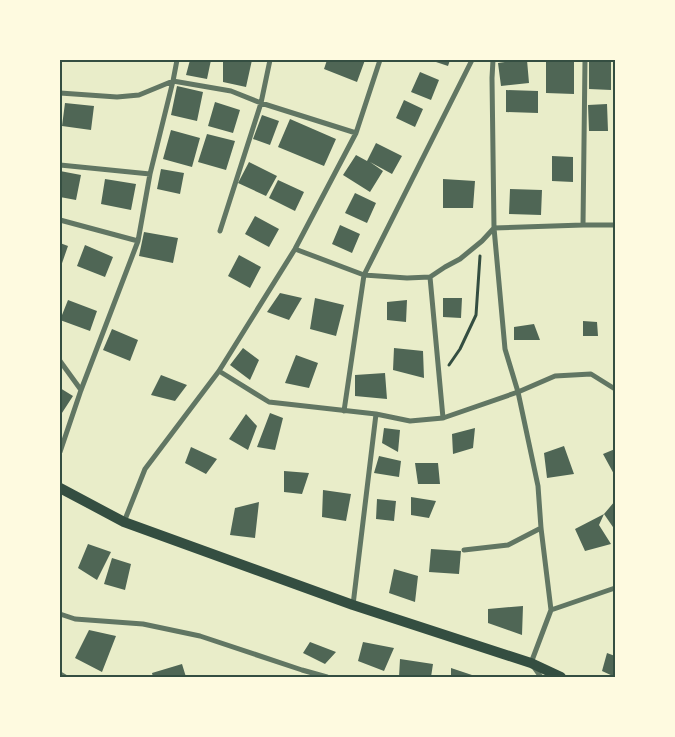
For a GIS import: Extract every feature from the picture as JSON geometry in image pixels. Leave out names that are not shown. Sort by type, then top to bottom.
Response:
[{"type":"main road","points":[[60,488],[124,522],[353,605],[531,663],[561,677]]},
{"type":"street","points":[[60,452],[81,390],[138,240],[150,174],[177,60]]},
{"type":"street","points":[[220,231],[261,102],[270,60]]},
{"type":"street","points":[[124,522],[145,469],[219,371],[295,249],[356,133],[380,60]]},
{"type":"street","points":[[344,411],[364,276],[472,60]]},
{"type":"street","points":[[493,60],[494,228],[505,349],[518,392],[538,486],[551,610],[531,663],[541,677]]},
{"type":"street","points":[[583,225],[586,60]]},
{"type":"street","points":[[60,93],[117,97],[139,95],[173,81],[230,91],[356,133]]},
{"type":"street","points":[[60,165],[150,174]]},
{"type":"street","points":[[60,220],[138,240]]},
{"type":"street","points":[[295,249],[364,276],[430,277],[460,259],[482,241],[494,228],[615,225]]},
{"type":"street","points":[[430,277],[443,418]]},
{"type":"street","points":[[60,361],[81,390]]},
{"type":"street","points":[[219,371],[270,402],[376,414],[410,421],[443,418],[518,392],[555,376],[591,374],[615,389]]},
{"type":"street","points":[[353,605],[376,414]]},
{"type":"street","points":[[464,550],[508,545],[541,528]]},
{"type":"street","points":[[551,610],[615,588]]},
{"type":"street","points":[[60,614],[75,619],[143,624],[200,636],[327,677]]},
{"type":"street","points":[[60,674],[65,677]]},
{"type":"path","points":[[440,378],[460,349],[476,315],[482,241]]},
{"type":"building","points":[[190,60],[211,60],[207,79],[186,75]]},
{"type":"building","points":[[223,60],[252,60],[246,87],[223,82]]},
{"type":"building","points":[[327,60],[365,60],[357,82],[324,69]]},
{"type":"building","points":[[430,60],[450,60],[448,66]]},
{"type":"building","points":[[527,60],[529,83],[501,86],[498,63]]},
{"type":"building","points":[[546,60],[574,60],[574,94],[546,93]]},
{"type":"building","points":[[589,62],[611,62],[611,90],[589,89]]},
{"type":"building","points":[[420,72],[439,80],[431,100],[411,92]]},
{"type":"building","points":[[177,86],[203,92],[197,121],[171,115]]},
{"type":"building","points":[[506,90],[538,91],[538,113],[506,112]]},
{"type":"building","points":[[404,100],[423,109],[415,127],[396,118]]},
{"type":"building","points":[[215,102],[240,110],[233,133],[208,126]]},
{"type":"building","points":[[65,103],[94,106],[91,130],[62,126]]},
{"type":"building","points":[[607,104],[608,131],[589,131],[588,105]]},
{"type":"building","points":[[262,115],[279,121],[270,145],[253,139]]},
{"type":"building","points":[[290,119],[336,139],[324,166],[278,147]]},
{"type":"building","points":[[171,130],[200,138],[192,167],[163,159]]},
{"type":"building","points":[[207,134],[235,141],[226,170],[198,162]]},
{"type":"building","points":[[376,143],[402,156],[392,174],[370,162],[383,171],[370,192],[343,175],[356,155],[367,161]]},
{"type":"building","points":[[552,156],[573,157],[573,182],[552,181]]},
{"type":"building","points":[[249,162],[277,176],[266,196],[238,183]]},
{"type":"building","points":[[161,169],[184,173],[180,194],[157,189]]},
{"type":"building","points":[[60,171],[81,175],[76,200],[60,197]]},
{"type":"building","points":[[105,179],[136,184],[131,210],[101,204]]},
{"type":"building","points":[[443,179],[475,181],[473,208],[443,208]]},
{"type":"building","points":[[278,180],[304,192],[295,211],[269,198]]},
{"type":"building","points":[[510,189],[542,190],[541,215],[509,214]]},
{"type":"building","points":[[355,193],[376,203],[367,223],[345,213]]},
{"type":"building","points":[[255,216],[279,229],[269,247],[245,234]]},
{"type":"building","points":[[340,225],[360,234],[352,253],[332,244]]},
{"type":"building","points":[[144,232],[178,238],[173,263],[139,256]]},
{"type":"building","points":[[60,243],[68,246],[60,269]]},
{"type":"building","points":[[85,245],[113,257],[105,277],[77,266]]},
{"type":"building","points":[[239,255],[261,267],[250,288],[228,276]]},
{"type":"building","points":[[280,293],[302,298],[289,320],[267,312]]},
{"type":"building","points":[[315,298],[344,305],[336,336],[310,329]]},
{"type":"building","points":[[443,298],[462,298],[461,318],[443,317]]},
{"type":"building","points":[[68,300],[97,311],[90,331],[60,320]]},
{"type":"building","points":[[407,300],[406,322],[387,320],[387,302]]},
{"type":"building","points":[[583,321],[597,322],[598,336],[583,336]]},
{"type":"building","points":[[534,324],[540,340],[514,340],[514,327]]},
{"type":"building","points":[[112,329],[138,340],[130,361],[103,350]]},
{"type":"building","points":[[243,348],[259,360],[250,380],[230,365]]},
{"type":"building","points":[[394,348],[423,351],[424,378],[393,370]]},
{"type":"building","points":[[296,355],[318,363],[309,388],[285,383]]},
{"type":"building","points":[[385,373],[387,399],[355,396],[355,375]]},
{"type":"building","points":[[161,375],[187,385],[175,401],[151,395]]},
{"type":"building","points":[[60,388],[73,396],[60,416]]},
{"type":"building","points":[[270,413],[283,418],[275,450],[257,447]]},
{"type":"building","points":[[246,414],[257,426],[248,450],[229,439]]},
{"type":"building","points":[[384,428],[400,430],[398,452],[382,443]]},
{"type":"building","points":[[475,428],[473,448],[453,454],[452,434]]},
{"type":"building","points":[[564,446],[574,474],[547,478],[544,453]]},
{"type":"building","points":[[191,447],[217,459],[206,474],[185,463]]},
{"type":"building","points":[[615,449],[615,476],[603,454]]},
{"type":"building","points":[[379,456],[401,461],[399,477],[374,473]]},
{"type":"building","points":[[415,463],[438,463],[440,484],[418,484]]},
{"type":"building","points":[[284,471],[309,473],[302,494],[284,492]]},
{"type":"building","points":[[323,490],[351,494],[346,521],[322,517]]},
{"type":"building","points":[[411,497],[436,501],[429,518],[411,515]]},
{"type":"building","points":[[377,499],[396,501],[394,521],[376,519]]},
{"type":"building","points":[[615,501],[615,530],[604,514]]},
{"type":"building","points":[[259,502],[255,538],[230,535],[235,508]]},
{"type":"building","points":[[604,514],[599,525],[611,544],[585,551],[575,529]]},
{"type":"building","points":[[88,544],[111,552],[97,580],[78,568]]},
{"type":"building","points":[[431,549],[461,551],[459,574],[429,572]]},
{"type":"building","points":[[112,558],[131,564],[125,590],[104,584]]},
{"type":"building","points":[[394,569],[418,576],[415,602],[389,593]]},
{"type":"building","points":[[523,606],[522,635],[488,623],[488,609]]},
{"type":"building","points":[[89,630],[116,636],[102,672],[75,658]]},
{"type":"building","points":[[310,642],[336,652],[325,664],[303,653]]},
{"type":"building","points":[[363,642],[394,648],[384,671],[358,661]]},
{"type":"building","points":[[607,653],[615,656],[615,677],[602,671]]},
{"type":"building","points":[[400,659],[433,664],[431,677],[399,677]]},
{"type":"building","points":[[182,664],[186,677],[153,677],[152,673]]},
{"type":"building","points":[[451,668],[472,675],[471,677],[451,677]]}]
